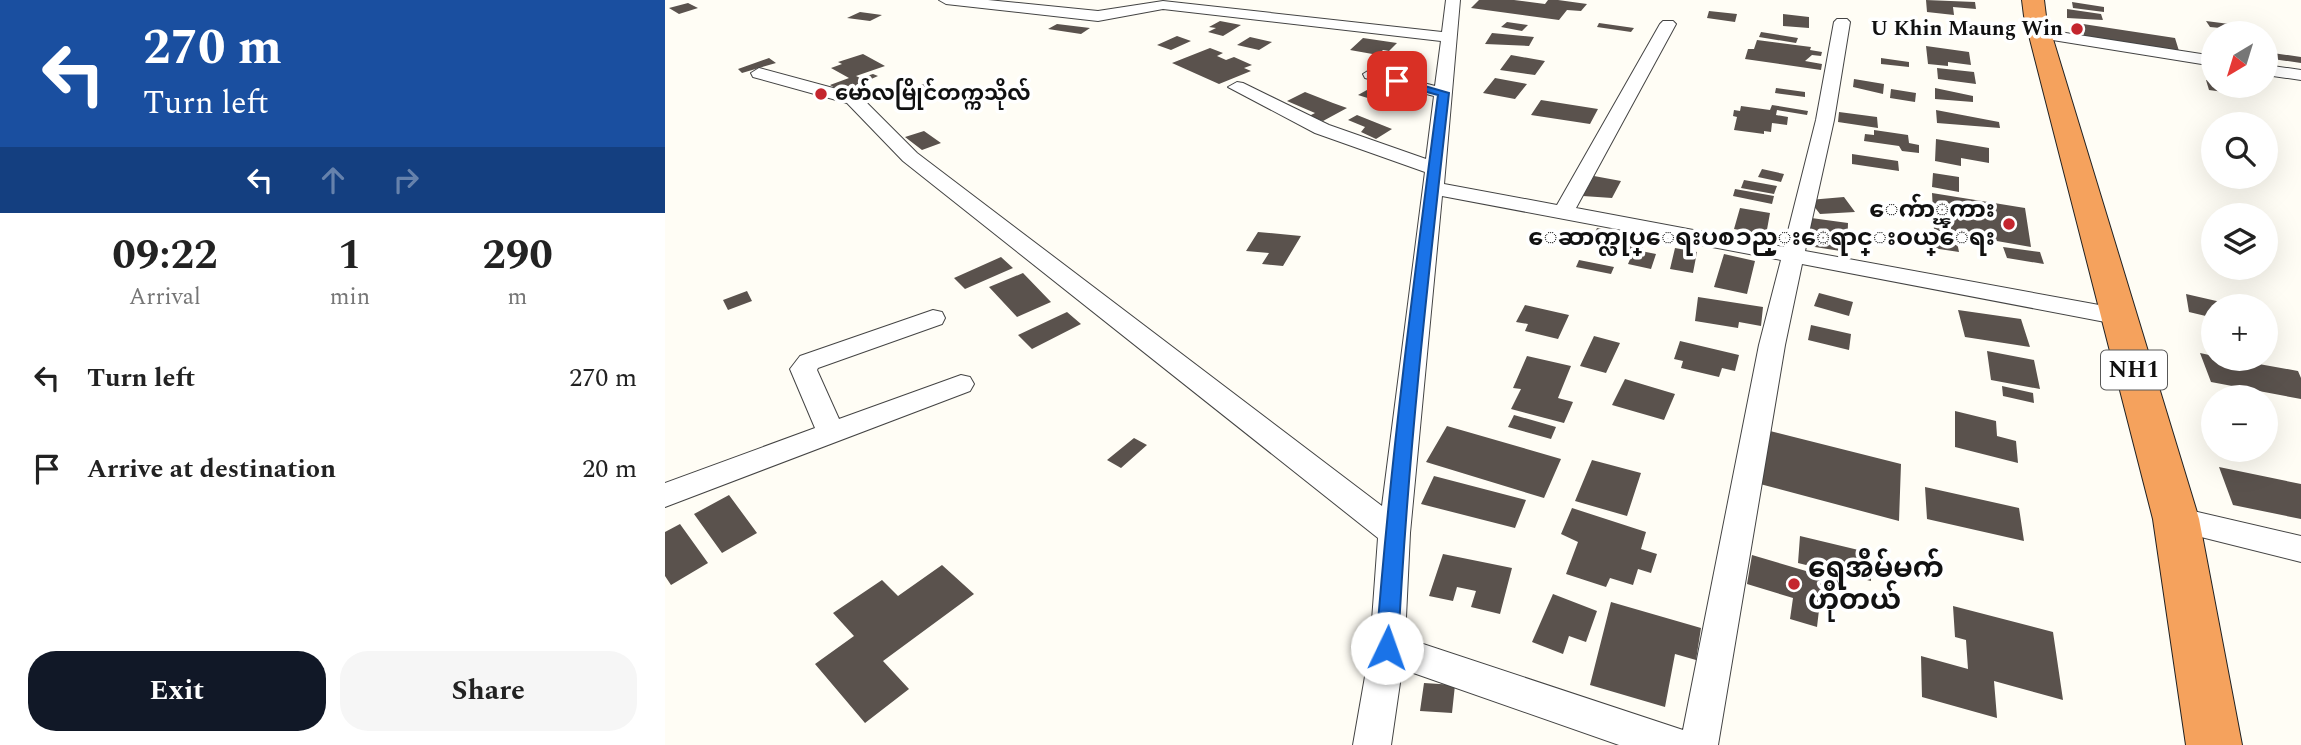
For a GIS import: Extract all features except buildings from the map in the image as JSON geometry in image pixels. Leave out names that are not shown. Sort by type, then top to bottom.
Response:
[{"type":"highway","name":"NH1","points":[[2036,17],[2089,216],[2176,519],[2214,745]]},
{"type":"street","points":[[946,0],[1097,16],[1163,5],[1449,37]]},
{"type":"street","points":[[1372,745],[1387,648],[1394,533],[1453,0]]},
{"type":"street","points":[[2036,17],[2201,58]]},
{"type":"street","points":[[1699,745],[1772,345],[1825,120],[1842,22]]},
{"type":"street","points":[[1563,212],[1668,24]]},
{"type":"street","points":[[2279,71],[2301,75]]},
{"type":"street","points":[[759,74],[853,99],[911,157],[1394,533]]},
{"type":"street","points":[[1371,74],[1443,93]]},
{"type":"street","points":[[1237,87],[1322,129],[1388,155],[1434,179],[1563,212],[2120,317]]},
{"type":"street","points":[[831,433],[803,369],[809,362],[933,318]]},
{"type":"street","points":[[665,495],[961,384]]},
{"type":"street","points":[[2176,519],[2301,549]]},
{"type":"street","points":[[1387,648],[1674,745]]},
{"type":"place","name":"U Khin Maung Win","points":[[2077,29]]},
{"type":"place","name":"မော်လမြိုင်တက္ကသိုလ်","points":[[821,94]]},
{"type":"place","name":"ေက်ာ္ၾကား ေဆာက္လုပ္ေရးပစၥည္းေရာင္းဝယ္ေရး","points":[[2009,224]]},
{"type":"place","name":"ရွှေအိမ်မက် ဟိုတယ်","points":[[1794,584]]},
{"type":"route","points":[[1387,648],[1394,533],[1443,93],[1397,81]]}]
